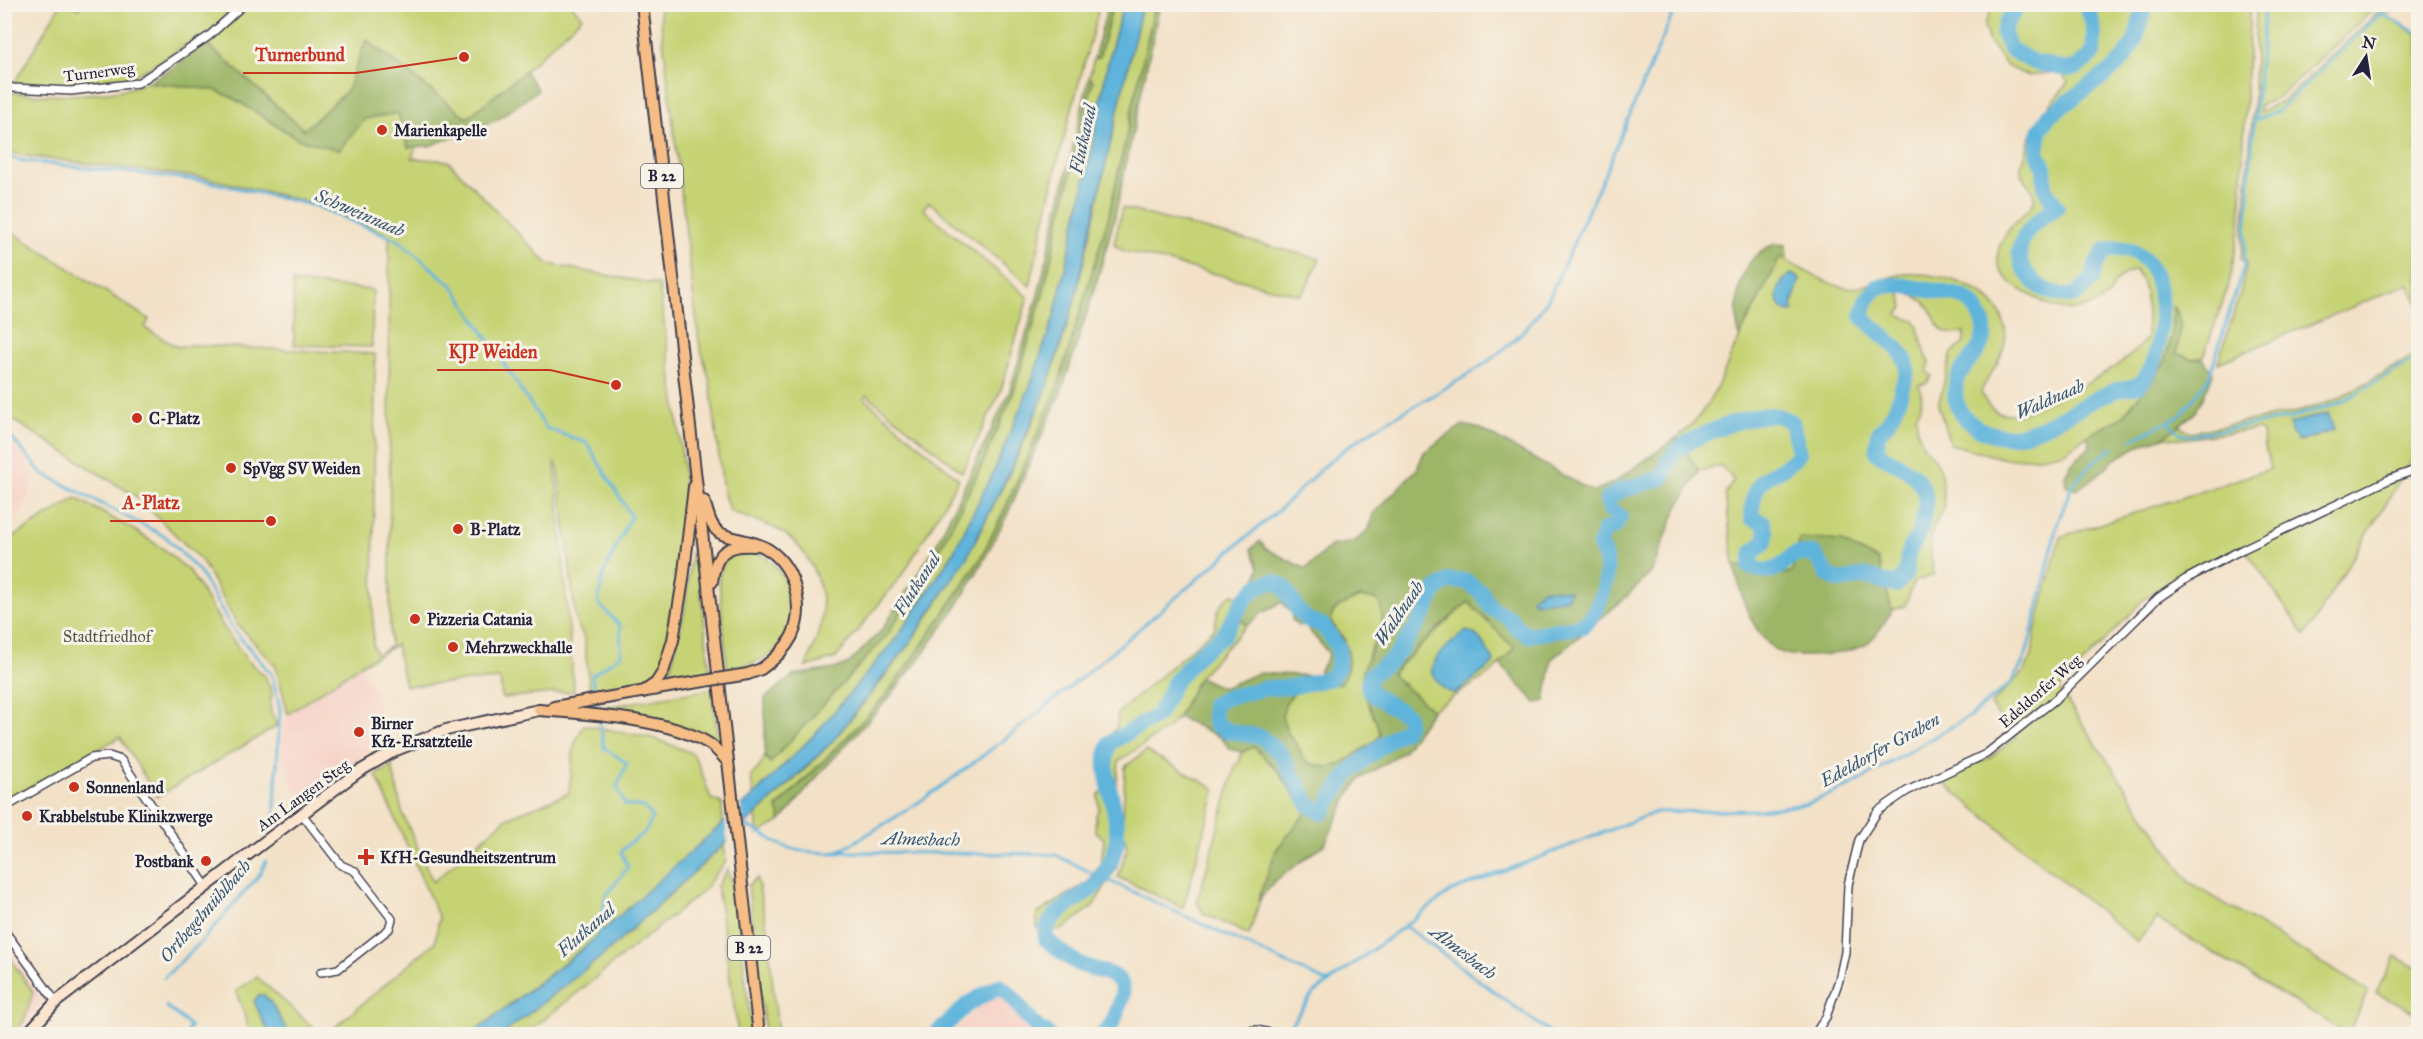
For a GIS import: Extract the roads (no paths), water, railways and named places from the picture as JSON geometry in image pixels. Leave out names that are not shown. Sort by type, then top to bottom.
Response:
[{"type":"main road","name":"B 22","points":[[642,4],[759,1035]]},
{"type":"main road","name":"B 22","points":[[643,692],[656,683],[663,672],[673,640],[682,589],[690,508],[697,475]]},
{"type":"main road","points":[[538,710],[571,708],[643,692],[748,674],[761,669],[783,650],[792,635],[798,610],[793,580],[775,556],[764,547],[741,538],[721,534],[713,527],[697,475]]},
{"type":"main road","points":[[711,606],[714,566],[720,555],[740,545],[764,547]]},
{"type":"main road","points":[[571,708],[647,723],[683,733],[707,742],[728,762]]},
{"type":"street","name":"Turnerweg","points":[[4,86],[71,91],[138,83],[209,36],[244,4]]},
{"type":"street","name":"Edeldorfer Weg","points":[[1815,1035],[1826,1017],[1839,980],[1845,952],[1848,885],[1859,840],[1878,811],[1906,791],[1986,753],[2057,698],[2158,597],[2186,579],[2243,549],[2390,479],[2418,469]]},
{"type":"street","name":"Am Langen Steg","points":[[27,1035],[56,1002],[358,772],[412,743],[446,730],[538,710]]},
{"type":"street","points":[[4,808],[90,758],[109,756],[121,760],[206,886]]},
{"type":"street","points":[[302,814],[341,865],[355,871],[392,919],[389,929],[338,969],[321,972]]},
{"type":"street","points":[[4,930],[56,1002]]},
{"type":"street","points":[[1225,1035],[1256,1030],[1276,1035]]},
{"type":"water","points":[[1123,5],[1142,5],[1074,303],[1046,390],[1008,475],[967,557],[909,644],[832,742],[606,953],[503,1034],[472,1034],[579,952],[753,796],[818,731],[898,636],[952,555],[993,473],[1030,386],[1054,317],[1088,168],[1108,62]]},
{"type":"water","points":[[1792,274],[1800,279],[1792,305],[1794,311],[1790,312],[1781,307],[1777,298],[1784,279]]},
{"type":"water","points":[[2328,413],[2334,430],[2299,442],[2291,432],[2290,423]]},
{"type":"water","points":[[1542,589],[1570,591],[1568,598],[1535,603],[1531,599]]},
{"type":"water","points":[[1465,631],[1479,638],[1494,661],[1456,693],[1451,693],[1441,686],[1431,672],[1440,654]]},
{"type":"water","points":[[259,995],[264,995],[272,1004],[289,1034],[269,1034],[254,1001]]},
{"type":"waterway","points":[[832,853],[845,848],[836,853],[844,852],[845,848],[913,806],[1013,733],[1282,507],[1340,453],[1367,434],[1480,367],[1506,348],[1529,325],[1549,298],[1677,4]]},
{"type":"waterway","name":"Waldnaab","points":[[2019,4],[2006,23],[2003,34],[2010,49],[2033,62],[2067,69],[2078,67],[2093,54],[2094,28],[2085,4]]},
{"type":"waterway","name":"Waldnaab","points":[[1103,1034],[1111,1025],[1116,1014],[1122,994],[1122,985],[1111,975],[1072,960],[1046,939],[1046,930],[1056,915],[1096,884],[1113,856],[1117,842],[1117,827],[1106,769],[1106,756],[1110,743],[1158,715],[1174,683],[1199,654],[1224,634],[1244,600],[1258,586],[1272,581],[1284,587],[1297,609],[1307,620],[1322,625],[1339,648],[1338,667],[1331,678],[1291,687],[1266,688],[1225,698],[1213,705],[1215,724],[1229,731],[1261,737],[1280,753],[1309,805],[1322,813],[1350,771],[1405,730],[1408,723],[1407,715],[1375,696],[1369,689],[1368,683],[1371,675],[1394,658],[1427,610],[1432,595],[1439,587],[1449,581],[1466,581],[1482,593],[1491,608],[1510,618],[1516,627],[1528,635],[1583,626],[1601,599],[1604,588],[1606,567],[1600,545],[1604,530],[1615,527],[1620,516],[1610,510],[1607,499],[1619,491],[1662,478],[1672,456],[1679,449],[1717,429],[1747,419],[1770,415],[1792,422],[1799,453],[1761,482],[1756,490],[1752,518],[1763,522],[1766,533],[1765,542],[1753,552],[1750,567],[1764,571],[1774,570],[1794,554],[1814,554],[1828,575],[1841,581],[1864,576],[1896,585],[1906,572],[1909,552],[1918,536],[1925,515],[1926,501],[1924,490],[1912,474],[1877,453],[1878,434],[1896,408],[1907,372],[1907,364],[1903,356],[1862,316],[1867,299],[1878,287],[1900,285],[1959,296],[1975,308],[1981,318],[1984,334],[1980,347],[1963,368],[1957,380],[1955,392],[1961,412],[1968,421],[1987,432],[2010,436],[2035,430],[2102,396],[2141,383],[2154,363],[2160,327],[2160,293],[2156,277],[2148,264],[2138,254],[2124,249],[2105,250],[2094,268],[2092,280],[2076,295],[2059,295],[2042,288],[2025,271],[2020,248],[2029,229],[2057,207],[2045,189],[2044,167],[2037,152],[2040,131],[2049,116],[2113,69],[2125,57],[2135,41],[2145,4]]},
{"type":"waterway","name":"Edeldorfer Graben","points":[[2131,440],[2181,415],[2209,378],[2244,265],[2264,22],[2263,4]]},
{"type":"waterway","name":"Edeldorfer Graben","points":[[2255,120],[2278,111],[2391,4]]},
{"type":"waterway","points":[[2382,14],[2418,33]]},
{"type":"waterway","name":"Schweinnaab","points":[[4,156],[24,161],[206,181],[316,206],[398,240],[453,286],[546,428],[587,443],[631,516],[603,575],[598,603],[620,626],[621,655],[592,675],[596,696]]},
{"type":"waterway","points":[[2169,423],[2182,435],[2192,435],[2289,418],[2338,404],[2418,357]]},
{"type":"waterway","name":"Orthegelmühlbach","points":[[4,429],[42,473],[166,537],[199,571],[232,628],[272,675],[280,709],[274,822]]},
{"type":"waterway","name":"Edeldorfer Graben","points":[[1284,1034],[1313,994],[1450,892],[1656,812],[1759,810],[1807,804],[1852,785],[1970,716],[2010,684],[2020,668],[2026,655],[2057,525],[2072,485],[2092,463],[2113,448]]},
{"type":"waterway","name":"Schweinnaab","points":[[597,703],[604,748],[627,763],[617,787],[625,805],[644,807],[652,817],[646,831],[621,852],[628,867],[605,897],[599,937]]},
{"type":"waterway","name":"Almesbach","points":[[744,826],[791,849],[831,853]]},
{"type":"waterway","name":"Almesbach","points":[[844,852],[1056,855],[1098,876]]},
{"type":"waterway","name":"Orthegelmühlbach","points":[[164,978],[203,940],[260,874],[266,861]]},
{"type":"waterway","name":"Almesbach","points":[[1101,877],[1329,983]]},
{"type":"waterway","name":"Almesbach","points":[[1405,926],[1552,1034]]},
{"type":"waterway","name":"Waldnaab","points":[[936,1034],[968,1004],[999,986],[1012,997],[1040,1030],[1048,1034]]},
{"type":"waterway","name":"Orthegelmühlbach","points":[[166,1006],[190,1026],[187,1034]]},
{"type":"place","name":"Turnerbund","points":[[464,57]]},
{"type":"place","name":"Marienkapelle","points":[[382,130]]},
{"type":"place","name":"KJP Weiden","points":[[616,385]]},
{"type":"place","name":"C-Platz","points":[[137,418]]},
{"type":"place","name":"SpVgg SV Weiden","points":[[231,468]]},
{"type":"place","name":"A-Platz","points":[[271,521]]},
{"type":"place","name":"B-Platz","points":[[458,529]]},
{"type":"place","name":"Pizzeria Catania","points":[[415,619]]},
{"type":"place","name":"Mehrzweckhalle","points":[[453,647]]},
{"type":"place","name":"Birner Kfz-Ersatzteile","points":[[359,732]]},
{"type":"place","name":"Sonnenland","points":[[74,787]]},
{"type":"place","name":"Krabbelstube Klinikzwerge","points":[[27,816]]},
{"type":"place","name":"KfH-Gesundheitszentrum","points":[[366,857]]},
{"type":"place","name":"Postbank","points":[[206,861]]},
{"type":"water label","name":"Flutkanal","points":[[1083,139]]},
{"type":"water label","name":"Flutkanal","points":[[917,584]]},
{"type":"water label","name":"Flutkanal","points":[[586,930]]},
{"type":"park label","name":"Stadtfriedhof","points":[[107,636]]}]
